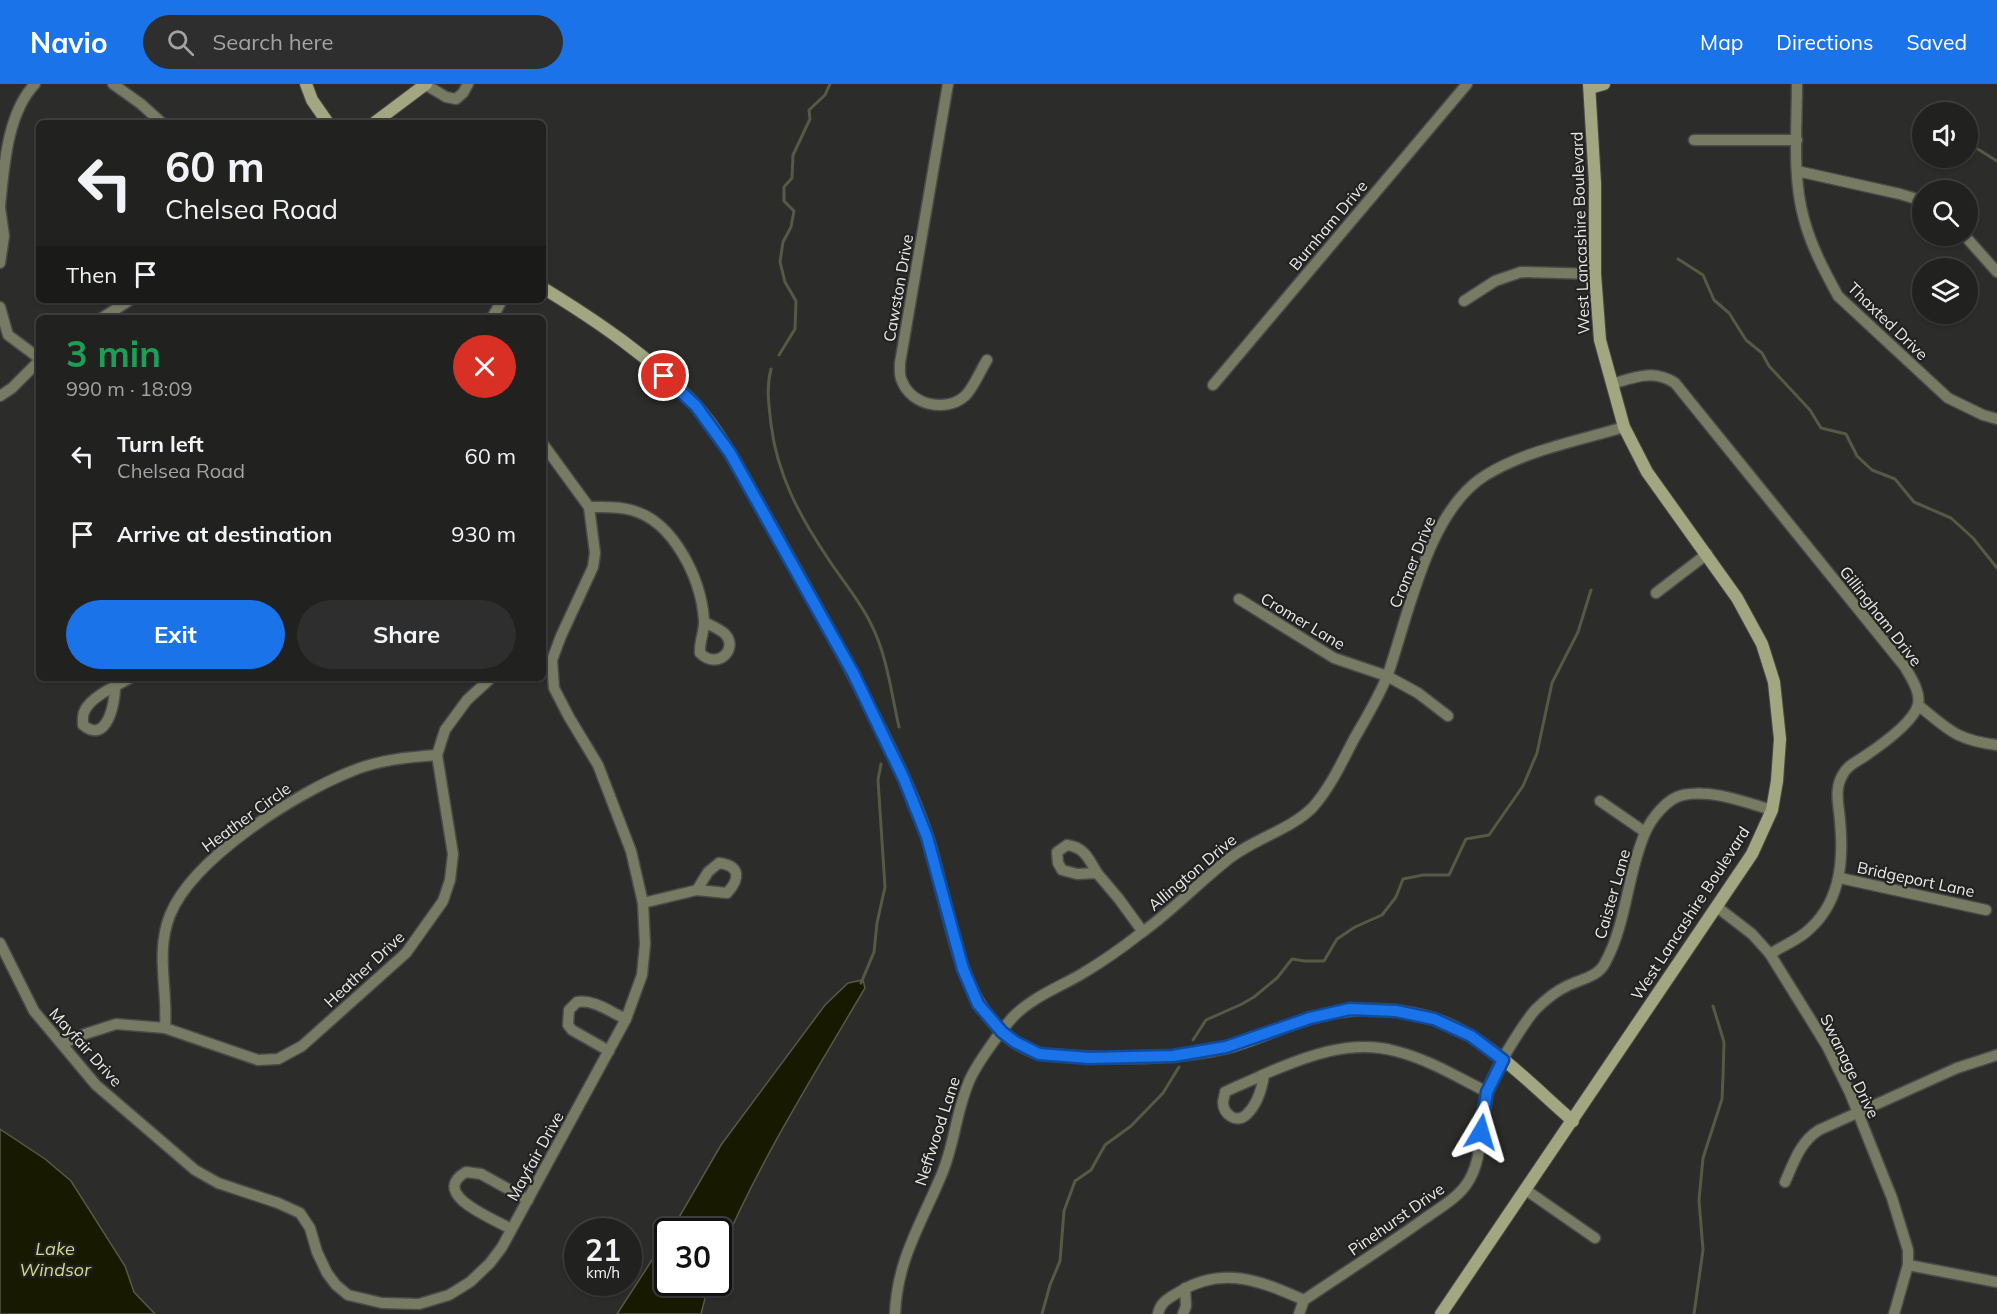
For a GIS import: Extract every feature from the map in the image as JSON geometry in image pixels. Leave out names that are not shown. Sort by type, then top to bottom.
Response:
[{"type":"street","points":[[0,263],[4,236],[0,207],[6,155],[18,109],[35,84]]},
{"type":"street","points":[[113,84],[159,120]]},
{"type":"street","points":[[306,84],[312,100],[326,120]]},
{"type":"street","points":[[378,120],[426,84],[446,97],[456,99],[464,93],[468,84]]},
{"type":"street","name":"Cawston Drive","points":[[948,84],[900,363],[900,379],[908,391],[929,405],[949,406],[965,395],[987,360]]},
{"type":"street","name":"Burnham Drive","points":[[1213,385],[1467,84]]},
{"type":"street","points":[[1590,86],[1604,84]]},
{"type":"street","name":"Thaxted Drive","points":[[1797,84],[1797,171],[1804,219],[1838,296],[1948,398],[1983,415],[1997,419]]},
{"type":"street","name":"West Lancashire Boulevard","points":[[1441,1314],[1752,854],[1772,810],[1778,781],[1780,739],[1777,702],[1769,662],[1754,627],[1737,598],[1647,472],[1624,427],[1600,340],[1595,273],[1595,183],[1590,86]]},
{"type":"street","points":[[1694,141],[1797,140]]},
{"type":"street","points":[[1797,171],[1912,198]]},
{"type":"street","points":[[1974,246],[1997,272]]},
{"type":"street","points":[[1464,301],[1495,281],[1521,272],[1595,273]]},
{"type":"street","points":[[546,290],[618,338],[649,362],[696,406],[730,453],[825,621],[880,726],[927,837],[963,969],[978,1004],[1002,1032],[1015,1042],[1039,1054],[1089,1058],[1173,1056],[1226,1047],[1310,1018],[1350,1009],[1396,1011],[1434,1019],[1471,1036],[1503,1060],[1573,1121]]},
{"type":"street","points":[[107,315],[125,303]]},
{"type":"street","points":[[0,308],[8,335],[36,358]]},
{"type":"street","points":[[0,396],[12,388],[36,363]]},
{"type":"street","name":"Gillingham Drive","points":[[1612,384],[1642,375],[1666,377],[1675,383],[1905,667],[1916,687],[1918,705]]},
{"type":"street","name":"Cromer Drive","points":[[1387,676],[1412,598],[1437,535],[1456,501],[1484,476],[1517,459],[1624,427]]},
{"type":"street","name":"Mayfair Drive","points":[[0,944],[34,1011],[96,1085],[195,1170],[218,1183],[278,1203],[300,1213],[310,1228],[317,1252],[327,1273],[348,1295],[382,1303],[419,1304],[450,1295],[470,1282],[490,1263],[511,1229],[626,1019],[642,975],[645,944],[644,903],[632,850],[598,765],[568,717],[554,688],[548,660],[593,567],[595,553],[589,507],[546,448]]},
{"type":"street","points":[[589,507],[630,509],[645,515],[669,534],[693,574],[704,621]]},
{"type":"street","points":[[1656,593],[1707,554]]},
{"type":"street","name":"Cromer Lane","points":[[1239,599],[1334,658],[1387,676],[1418,693],[1448,716]]},
{"type":"street","name":"Allington Drive","points":[[1002,1032],[1014,1016],[1031,1003],[1089,970],[1143,932],[1238,851],[1311,809],[1339,767],[1387,676]]},
{"type":"street","points":[[115,687],[125,681]]},
{"type":"street","name":"Heather Drive","points":[[62,1044],[116,1024],[165,1028],[258,1060],[278,1059],[302,1046],[406,953],[443,901],[450,880],[453,854],[437,755],[445,730],[467,700],[488,681]]},
{"type":"street","points":[[1770,954],[1803,934],[1816,923],[1827,908],[1840,878],[1842,848],[1838,795],[1842,775],[1847,767],[1895,734],[1908,721],[1918,705],[1957,736],[1997,745]]},
{"type":"street","name":"Heather Circle","points":[[165,1028],[162,941],[171,914],[184,891],[211,859],[278,810],[354,770],[406,758],[437,755]]},
{"type":"street","name":"Caister Lane","points":[[1503,1060],[1535,1010],[1550,997],[1591,976],[1604,966],[1614,942],[1646,832],[1672,799],[1682,795],[1698,794],[1728,798],[1772,810]]},
{"type":"street","points":[[1600,801],[1646,832]]},
{"type":"street","points":[[1097,873],[1143,932]]},
{"type":"street","name":"Bridgeport Lane","points":[[1840,878],[1986,910]]},
{"type":"street","points":[[644,903],[697,890]]},
{"type":"street","name":"Swanage Drive","points":[[1717,907],[1752,934],[1770,954],[1827,1046],[1857,1113],[1901,1223],[1908,1250],[1908,1265],[1894,1314]]},
{"type":"street","points":[[609,1051],[572,1030],[568,1025],[569,1010],[577,1002],[591,1002],[626,1019]]},
{"type":"street","name":"Neffwood Lane","points":[[895,1314],[896,1290],[906,1254],[943,1173],[955,1124],[971,1076],[1002,1032]]},
{"type":"street","points":[[1264,1075],[1293,1062],[1323,1053],[1353,1047],[1371,1047],[1394,1050],[1415,1057],[1487,1092]]},
{"type":"street","points":[[1785,1182],[1802,1146],[1810,1136],[1957,1068],[1996,1057]]},
{"type":"street","name":"Pinehurst Drive","points":[[1304,1300],[1408,1231],[1465,1187],[1475,1166],[1480,1147],[1487,1092],[1503,1060]]},
{"type":"street","points":[[511,1229],[465,1203],[455,1194],[453,1189],[455,1181],[466,1172],[481,1174],[528,1200]]},
{"type":"street","points":[[1526,1190],[1595,1238]]},
{"type":"street","points":[[1908,1265],[1997,1282]]},
{"type":"street","points":[[1158,1314],[1160,1305],[1185,1288],[1211,1278],[1236,1277],[1269,1284],[1304,1300],[1299,1314]]},
{"type":"street","points":[[1183,1314],[1186,1306],[1185,1288]]},
{"type":"water","points":[[863,980],[865,988],[769,1153],[732,1228],[732,1218],[679,1218],[721,1145],[825,1005],[848,983]]},
{"type":"water","name":"Lake Windsor","points":[[0,1129],[45,1159],[71,1181],[125,1266],[134,1292],[155,1314],[0,1314]]},
{"type":"water","points":[[654,1257],[654,1296],[706,1296],[701,1314],[617,1314],[629,1296],[642,1296],[642,1276]]},
{"type":"waterway","points":[[779,355],[795,329],[796,301],[785,282],[780,262],[783,242],[791,227],[794,211],[784,201],[784,187],[792,178],[793,155],[810,119],[809,110],[825,95],[830,84]]},
{"type":"waterway","points":[[1978,149],[1997,161]]},
{"type":"waterway","points":[[1678,259],[1703,275],[1714,300],[1729,313],[1746,340],[1762,353],[1769,366],[1810,410],[1821,428],[1846,434],[1857,456],[1872,470],[1895,479],[1914,502],[1951,518],[1973,538],[1997,568]]},
{"type":"waterway","points":[[771,369],[768,390],[771,424],[784,477],[807,526],[860,605],[876,634],[888,673],[899,727]]},
{"type":"waterway","points":[[1193,1040],[1206,1020],[1254,997],[1277,978],[1292,959],[1324,961],[1337,939],[1355,927],[1382,915],[1396,897],[1403,879],[1423,875],[1449,875],[1466,839],[1489,835],[1523,786],[1537,753],[1552,683],[1578,632],[1591,590]]},
{"type":"waterway","points":[[861,983],[874,952],[877,923],[885,887],[878,780],[881,764]]},
{"type":"waterway","points":[[1694,1314],[1703,1250],[1699,1200],[1703,1158],[1722,1099],[1724,1042],[1713,1006]]},
{"type":"waterway","points":[[1042,1314],[1060,1261],[1064,1211],[1075,1181],[1091,1170],[1105,1145],[1131,1126],[1163,1093],[1179,1067]]},
{"type":"route","points":[[664,376],[696,406],[730,453],[853,673],[904,779],[927,837],[963,969],[978,1004],[1002,1032],[1015,1042],[1039,1054],[1089,1058],[1173,1056],[1226,1047],[1310,1018],[1350,1009],[1396,1011],[1434,1019],[1471,1036],[1503,1060],[1487,1092],[1481,1132]]}]
